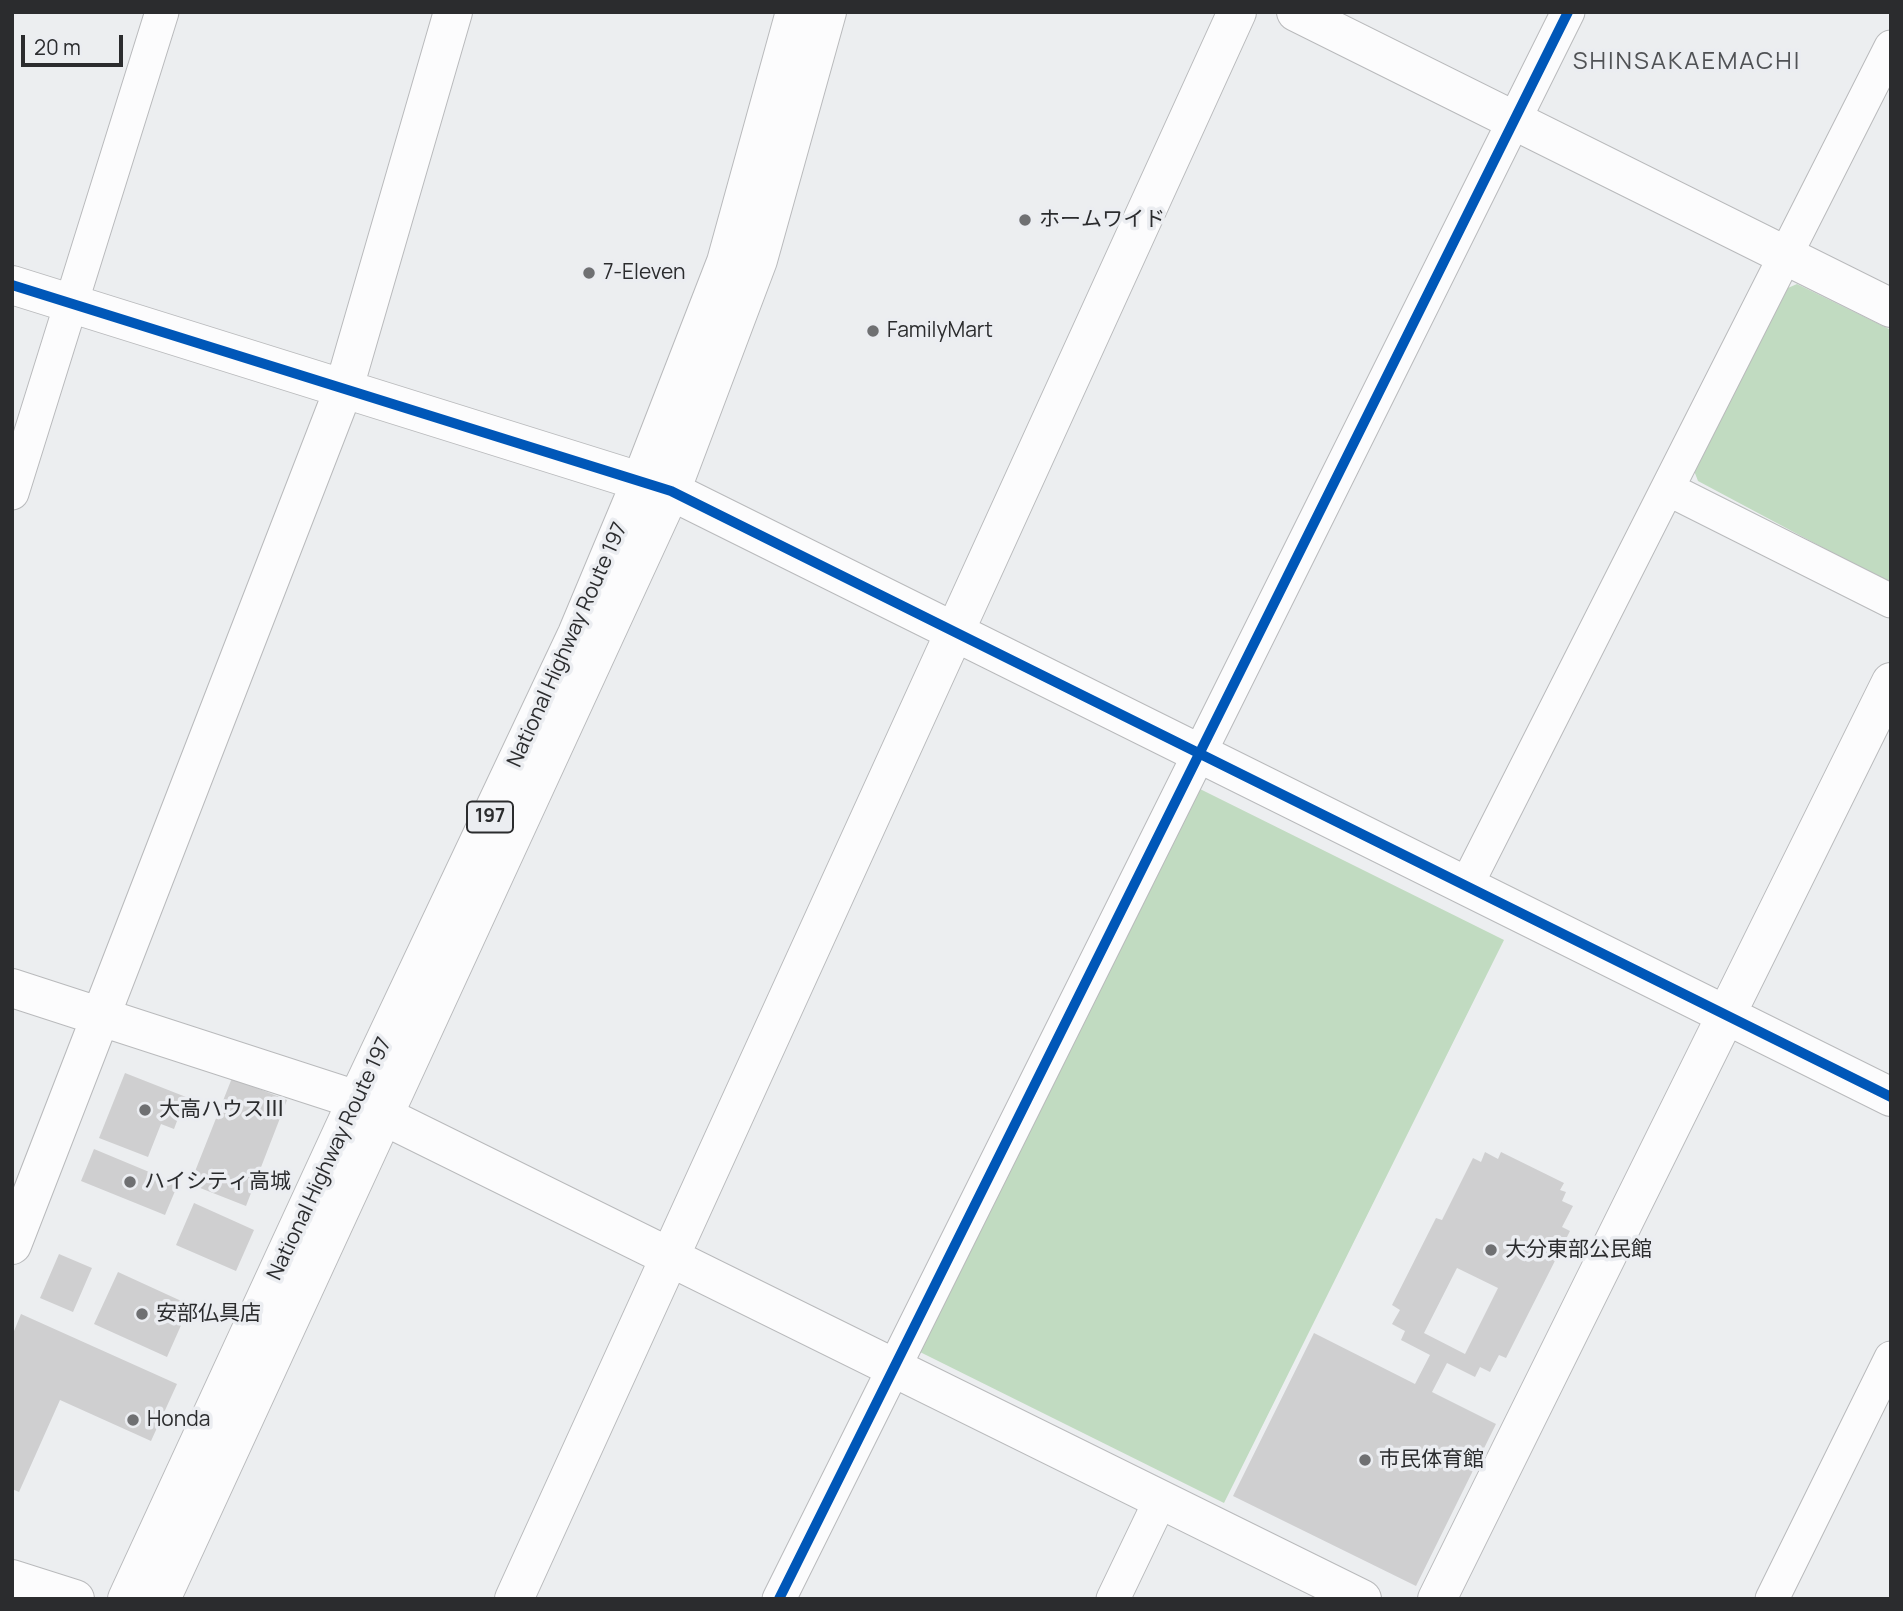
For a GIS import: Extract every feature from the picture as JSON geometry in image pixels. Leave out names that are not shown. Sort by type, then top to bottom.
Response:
[{"type":"main road","points":[[13,1238],[102,1016],[344,388],[453,12]]},
{"type":"main road","name":"National Highway Route 197","points":[[656,486],[726,262],[795,12]]},
{"type":"main road","name":"National Highway Route 197","points":[[161,1599],[371,1108],[758,260],[827,12]]},
{"type":"main road","points":[[514,1599],[1237,12]]},
{"type":"main road","points":[[1296,12],[1891,308]]},
{"type":"main road","points":[[12,285],[656,486],[1891,1097]]},
{"type":"main road","points":[[1437,1599],[1891,682]]},
{"type":"main road","points":[[12,988],[371,1108],[1362,1599]]},
{"type":"main road","name":"National Highway Route 197","points":[[127,1599],[371,1108]]},
{"type":"main road","points":[[12,1579],[75,1599]]},
{"type":"street","points":[[12,493],[162,12]]},
{"type":"street","points":[[779,1599],[1568,12]]},
{"type":"street","points":[[1465,886],[1891,47]]},
{"type":"street","points":[[1668,489],[1891,601]]},
{"type":"street","points":[[1772,1599],[1891,1358]]},
{"type":"street","points":[[1113,1599],[1161,1499]]},
{"type":"green space","points":[[1797,284],[1891,330],[1891,584],[1698,481],[1693,468],[1781,291]]},
{"type":"green space","points":[[1200,789],[1504,940],[1224,1503],[920,1352]]},
{"type":"building","name":"大高ハウスⅢ","points":[[125,1073],[186,1097],[174,1129],[161,1124],[148,1157],[99,1138]]},
{"type":"building","points":[[232,1078],[287,1100],[246,1206],[190,1184]]},
{"type":"building","name":"ハイシティ高城","points":[[94,1149],[178,1184],[165,1215],[81,1181]]},
{"type":"building","name":"市民体育館","points":[[1485,1152],[1498,1159],[1501,1152],[1564,1183],[1560,1190],[1566,1192],[1562,1201],[1573,1206],[1562,1227],[1570,1231],[1506,1358],[1499,1355],[1490,1372],[1480,1367],[1475,1377],[1447,1363],[1432,1392],[1496,1424],[1416,1586],[1233,1496],[1314,1333],[1415,1384],[1430,1355],[1401,1340],[1405,1331],[1392,1324],[1400,1310],[1392,1305],[1436,1218],[1442,1220],[1473,1158],[1481,1162]],"holes":[[[1457,1268],[1498,1288],[1465,1354],[1424,1333]]]},
{"type":"building","points":[[194,1203],[254,1230],[236,1271],[176,1245]]},
{"type":"building","points":[[59,1254],[92,1268],[73,1312],[40,1298]]},
{"type":"building","name":"安部仏具店","points":[[118,1272],[190,1305],[167,1357],[94,1324]]},
{"type":"building","name":"Honda","points":[[21,1314],[177,1384],[151,1441],[60,1400],[19,1492],[12,1489],[12,1336]]},
{"type":"cycle path","points":[[779,1599],[1568,12]]},
{"type":"cycle path","points":[[12,285],[671,491],[1891,1097]]},
{"type":"place","name":"ホームワイド","points":[[1025,220]]},
{"type":"place","name":"7-Eleven","points":[[589,273]]},
{"type":"place","name":"FamilyMart","points":[[873,331]]},
{"type":"place","name":"大高ハウスⅢ","points":[[145,1110]]},
{"type":"place","name":"ハイシティ高城","points":[[130,1182]]},
{"type":"place","name":"大分東部公民館","points":[[1491,1250]]},
{"type":"place","name":"安部仏具店","points":[[142,1314]]},
{"type":"place","name":"Honda","points":[[133,1420]]},
{"type":"place","name":"市民体育館","points":[[1365,1460]]},
{"type":"district","name":"SHINSAKAEMACHI","points":[[1687,62]]}]
